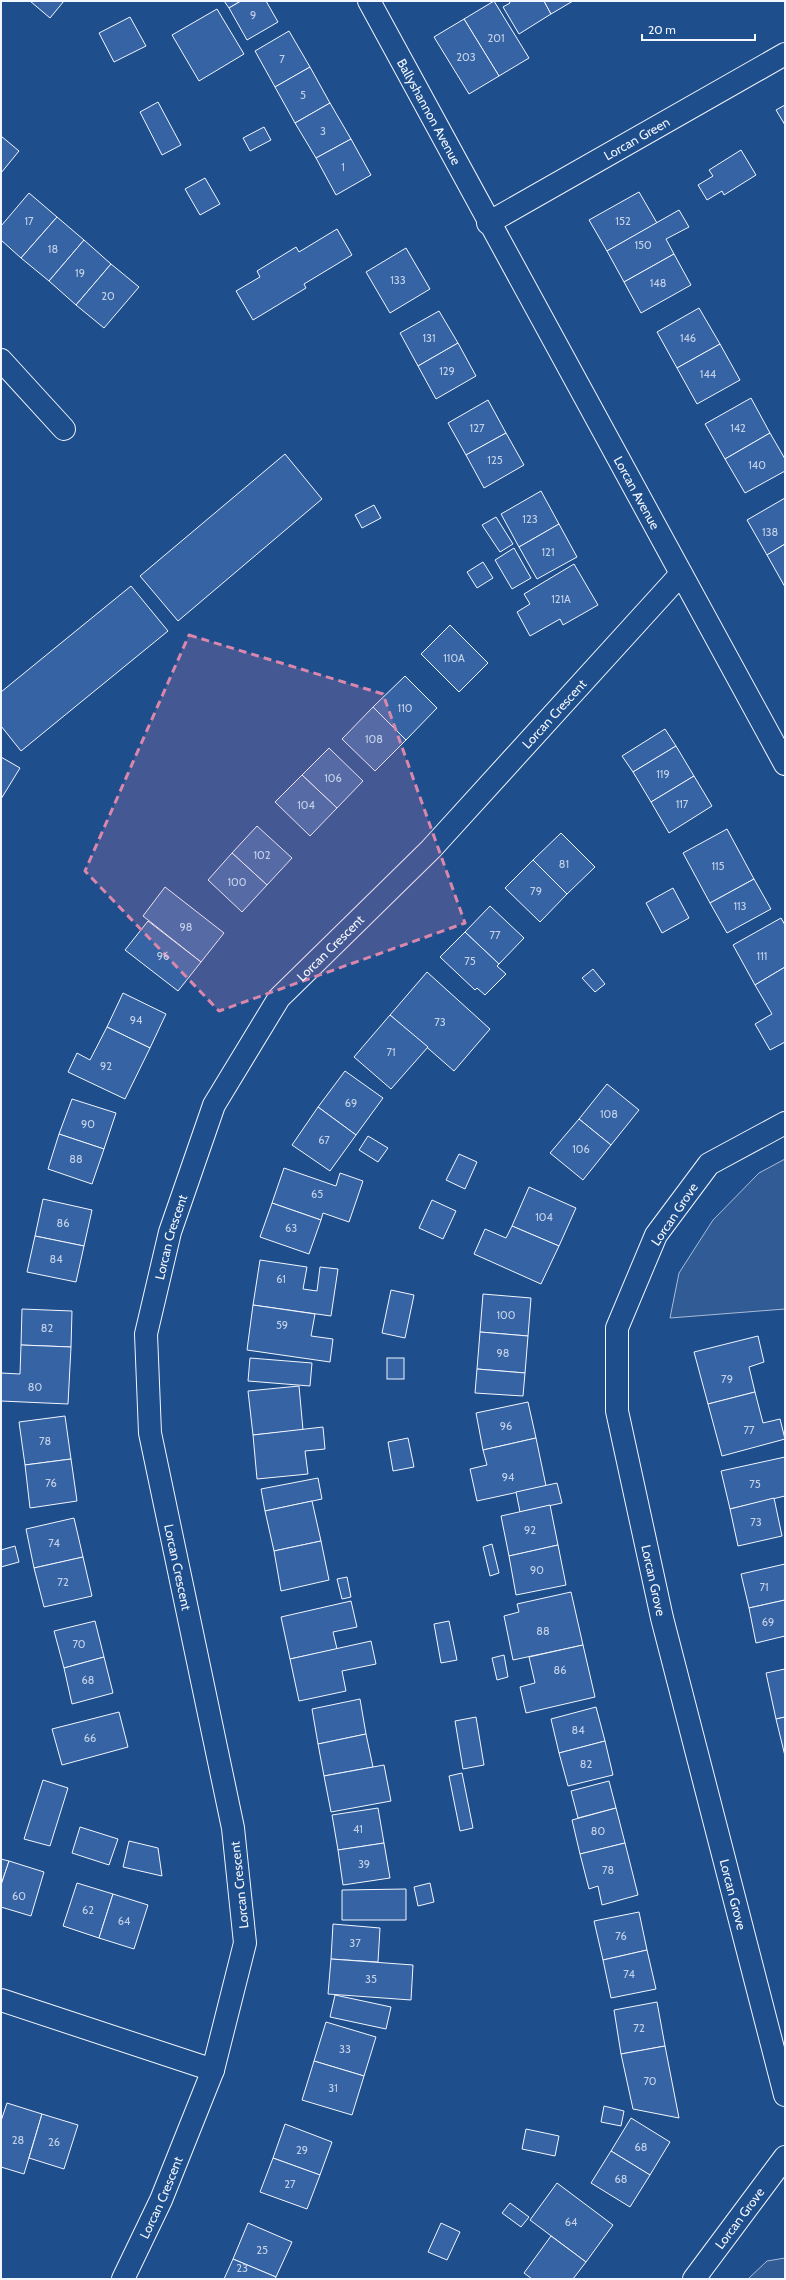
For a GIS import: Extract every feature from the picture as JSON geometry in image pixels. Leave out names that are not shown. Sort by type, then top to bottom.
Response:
[{"type":"street","name":"Ballyshannon Avenue","points":[[369,1],[447,141],[488,223]]},
{"type":"street","name":"Lorcan Green","points":[[488,223],[785,54]]},
{"type":"street","name":"Lorcan Avenue","points":[[488,223],[785,764]]},
{"type":"street","points":[[1,360],[64,429]]},
{"type":"street","name":"Lorcan Crescent","points":[[123,2279],[161,2200],[212,2070],[245,1943],[233,1828],[150,1433],[146,1334],[170,1232],[214,1104],[279,998],[431,849],[681,574]]},
{"type":"street","name":"Lorcan Grove","points":[[785,1123],[708,1164],[656,1235],[617,1328],[617,1411],[662,1618],[785,2095]]},
{"type":"street","points":[[1,2000],[212,2070]]},
{"type":"street","name":"Lorcan Grove","points":[[694,2279],[785,2157]]},
{"type":"highlighted area","points":[[189,635],[383,694],[465,923],[219,1011],[85,871]]},
{"type":"shaded area","points":[[785,1159],[785,1309],[670,1318],[679,1273],[713,1220],[759,1173]]},
{"type":"shaded area","points":[[785,2258],[785,2279],[748,2279],[767,2261]]},
{"type":"building","points":[[30,1],[64,1],[50,18]]},
{"type":"building","points":[[224,1],[241,1],[229,8]]},
{"type":"building","points":[[241,1],[266,1],[278,22],[247,40],[229,8]]},
{"type":"building","points":[[494,1],[529,58],[499,76],[464,19]]},
{"type":"building","points":[[509,1],[544,1],[551,14],[519,34],[503,7],[510,3]]},
{"type":"building","points":[[544,1],[573,1],[551,14]]},
{"type":"building","points":[[217,9],[244,54],[199,81],[172,35]]},
{"type":"building","points":[[130,17],[146,46],[114,62],[99,33]]},
{"type":"building","points":[[464,19],[499,76],[469,94],[434,37]]},
{"type":"building","points":[[289,31],[310,67],[275,87],[255,51]]},
{"type":"building","points":[[310,67],[330,103],[295,123],[275,87]]},
{"type":"building","points":[[158,102],[181,145],[162,155],[140,112]]},
{"type":"building","points":[[330,103],[351,139],[316,158],[295,123]]},
{"type":"building","points":[[785,105],[785,125],[776,110]]},
{"type":"building","points":[[264,127],[271,140],[250,151],[243,138]]},
{"type":"building","points":[[1,136],[19,151],[1,173]]},
{"type":"building","points":[[351,139],[371,175],[336,195],[316,158]]},
{"type":"building","points":[[741,150],[756,175],[724,195],[722,191],[707,200],[698,185],[713,176],[709,170]]},
{"type":"building","points":[[205,178],[220,204],[200,215],[185,189]]},
{"type":"building","points":[[639,192],[657,223],[607,251],[589,220]]},
{"type":"building","points":[[29,193],[57,217],[21,258],[1,240],[1,226]]},
{"type":"building","points":[[679,210],[689,227],[666,239],[674,254],[624,282],[607,251]]},
{"type":"building","points":[[57,217],[84,240],[49,281],[21,258]]},
{"type":"building","points":[[337,229],[352,255],[304,284],[306,288],[253,320],[236,291],[260,277],[257,271],[296,247],[299,252]]},
{"type":"building","points":[[84,240],[111,264],[76,305],[49,281]]},
{"type":"building","points":[[406,248],[430,289],[390,313],[366,272]]},
{"type":"building","points":[[674,254],[691,285],[641,313],[624,282]]},
{"type":"building","points":[[111,264],[139,287],[104,328],[76,305]]},
{"type":"building","points":[[699,308],[720,344],[677,368],[657,332]]},
{"type":"building","points":[[439,311],[458,343],[418,366],[400,333]]},
{"type":"building","points":[[458,343],[476,376],[436,399],[418,366]]},
{"type":"building","points":[[720,344],[740,380],[697,404],[677,368]]},
{"type":"building","points":[[751,398],[770,433],[725,459],[705,424]]},
{"type":"building","points":[[488,400],[506,433],[466,455],[448,423]]},
{"type":"building","points":[[506,433],[524,465],[484,488],[466,455]]},
{"type":"building","points":[[770,433],[785,459],[785,471],[745,493],[725,459]]},
{"type":"building","points":[[285,454],[322,499],[178,621],[140,576]]},
{"type":"building","points":[[541,491],[559,524],[519,547],[501,514]]},
{"type":"building","points":[[785,498],[785,544],[767,555],[747,520]]},
{"type":"building","points":[[374,505],[381,518],[362,528],[355,515]]},
{"type":"building","points":[[496,517],[513,544],[500,552],[482,525]]},
{"type":"building","points":[[559,524],[577,557],[537,579],[519,547]]},
{"type":"building","points":[[785,544],[785,587],[767,555]]},
{"type":"building","points":[[514,548],[531,578],[512,589],[495,560]]},
{"type":"building","points":[[483,562],[493,578],[477,588],[467,572]]},
{"type":"building","points":[[574,564],[598,605],[563,625],[560,619],[530,636],[517,612],[530,604],[524,594]]},
{"type":"building","points":[[131,586],[168,631],[21,751],[1,726],[1,692]]},
{"type":"building","points":[[450,625],[488,663],[459,692],[421,654]]},
{"type":"building","points":[[405,676],[437,708],[406,740],[373,707]]},
{"type":"building","points":[[373,707],[406,740],[375,771],[342,739]]},
{"type":"building","points":[[665,729],[676,746],[633,772],[622,756]]},
{"type":"building","points":[[676,746],[694,776],[651,802],[633,772]]},
{"type":"building","points":[[329,748],[363,781],[337,808],[302,775]]},
{"type":"building","points":[[1,757],[20,768],[1,799]]},
{"type":"building","points":[[302,775],[337,808],[310,836],[275,802]]},
{"type":"building","points":[[694,776],[712,806],[669,833],[651,802]]},
{"type":"building","points":[[257,826],[292,858],[267,885],[232,853]]},
{"type":"building","points":[[727,829],[754,879],[710,903],[683,853]]},
{"type":"building","points":[[561,833],[595,867],[567,894],[533,860]]},
{"type":"building","points":[[232,853],[267,885],[242,912],[208,880]]},
{"type":"building","points":[[533,860],[567,894],[540,922],[505,888]]},
{"type":"building","points":[[754,879],[771,909],[727,933],[710,903]]},
{"type":"building","points":[[165,887],[224,933],[201,962],[143,916]]},
{"type":"building","points":[[673,888],[689,918],[662,933],[646,903]]},
{"type":"building","points":[[490,906],[524,938],[499,964],[465,932]]},
{"type":"building","points":[[781,918],[785,925],[785,967],[755,985],[733,945]]},
{"type":"building","points":[[148,921],[201,962],[178,991],[125,950]]},
{"type":"building","points":[[465,932],[499,964],[497,966],[506,974],[485,995],[477,988],[475,990],[440,957]]},
{"type":"building","points":[[785,967],[785,1042],[770,1050],[755,1024],[772,1014],[755,985]]},
{"type":"building","points":[[593,969],[605,984],[595,992],[582,978]]},
{"type":"building","points":[[427,972],[490,1029],[454,1071],[390,1015]]},
{"type":"building","points":[[123,993],[166,1014],[150,1048],[107,1027]]},
{"type":"building","points":[[390,1015],[428,1047],[391,1089],[354,1057]]},
{"type":"building","points":[[107,1027],[150,1048],[125,1099],[68,1072],[77,1053],[90,1060]]},
{"type":"building","points":[[345,1071],[383,1098],[356,1135],[318,1107]]},
{"type":"building","points":[[607,1084],[639,1110],[611,1145],[579,1119]]},
{"type":"building","points":[[72,1099],[116,1113],[104,1149],[59,1134]]},
{"type":"building","points":[[318,1107],[356,1135],[330,1171],[292,1145]]},
{"type":"building","points":[[579,1119],[611,1145],[583,1180],[550,1153]]},
{"type":"building","points":[[59,1134],[104,1149],[92,1184],[48,1169]]},
{"type":"building","points":[[368,1136],[388,1148],[378,1162],[359,1150]]},
{"type":"building","points":[[459,1154],[477,1162],[465,1189],[446,1180]]},
{"type":"building","points":[[284,1168],[336,1186],[340,1173],[363,1181],[349,1222],[323,1213],[321,1220],[272,1203]]},
{"type":"building","points":[[529,1187],[576,1208],[559,1246],[512,1226]]},
{"type":"building","points":[[43,1199],[92,1210],[84,1246],[35,1236]]},
{"type":"building","points":[[432,1200],[456,1211],[443,1239],[419,1228]]},
{"type":"building","points":[[272,1203],[321,1220],[309,1254],[260,1237]]},
{"type":"building","points":[[512,1226],[559,1246],[541,1284],[474,1254],[485,1229],[506,1238]]},
{"type":"building","points":[[35,1236],[84,1246],[76,1282],[27,1272]]},
{"type":"building","points":[[260,1260],[307,1267],[303,1289],[317,1291],[320,1267],[338,1269],[331,1316],[253,1305]]},
{"type":"building","points":[[391,1290],[414,1295],[405,1338],[382,1333]]},
{"type":"building","points":[[483,1294],[531,1298],[528,1336],[480,1332]]},
{"type":"building","points":[[253,1305],[315,1314],[311,1336],[333,1339],[330,1362],[247,1350]]},
{"type":"building","points":[[22,1309],[72,1311],[71,1347],[21,1345]]},
{"type":"building","points":[[480,1332],[528,1336],[525,1373],[477,1369]]},
{"type":"building","points":[[758,1336],[764,1362],[749,1367],[755,1392],[708,1404],[694,1352]]},
{"type":"building","points":[[21,1345],[71,1347],[68,1404],[1,1401],[1,1373],[20,1374]]},
{"type":"building","points":[[250,1358],[312,1363],[310,1386],[248,1381]]},
{"type":"building","points":[[387,1358],[404,1358],[404,1379],[387,1379]]},
{"type":"building","points":[[477,1369],[525,1373],[523,1396],[475,1393]]},
{"type":"building","points":[[299,1386],[303,1430],[253,1435],[248,1391]]},
{"type":"building","points":[[755,1392],[763,1423],[780,1419],[785,1439],[722,1456],[708,1404]]},
{"type":"building","points":[[528,1402],[536,1438],[483,1450],[476,1413]]},
{"type":"building","points":[[65,1416],[71,1459],[25,1465],[19,1422]]},
{"type":"building","points":[[323,1427],[325,1449],[305,1451],[308,1474],[257,1479],[253,1435]]},
{"type":"building","points":[[408,1438],[414,1467],[393,1471],[388,1442]]},
{"type":"building","points":[[536,1438],[546,1486],[477,1501],[470,1469],[487,1465],[483,1450]]},
{"type":"building","points":[[785,1457],[785,1496],[730,1509],[721,1471]]},
{"type":"building","points":[[71,1459],[77,1501],[30,1508],[25,1465]]},
{"type":"building","points":[[318,1478],[322,1499],[265,1511],[261,1489]]},
{"type":"building","points":[[557,1483],[562,1503],[520,1512],[516,1492]]},
{"type":"building","points":[[774,1498],[782,1536],[738,1546],[730,1509]]},
{"type":"building","points":[[312,1501],[321,1541],[274,1551],[265,1511]]},
{"type":"building","points":[[550,1505],[558,1545],[509,1556],[501,1516]]},
{"type":"building","points":[[74,1518],[83,1557],[34,1568],[26,1529]]},
{"type":"building","points":[[321,1541],[329,1580],[281,1591],[274,1551]]},
{"type":"building","points":[[492,1544],[499,1573],[490,1576],[483,1547]]},
{"type":"building","points":[[558,1545],[566,1585],[516,1595],[509,1556]]},
{"type":"building","points":[[15,1546],[19,1562],[1,1567],[1,1550]]},
{"type":"building","points":[[83,1557],[92,1596],[44,1607],[34,1568]]},
{"type":"building","points":[[785,1564],[785,1600],[749,1608],[741,1574]]},
{"type":"building","points":[[347,1577],[351,1597],[342,1599],[337,1579]]},
{"type":"building","points":[[571,1592],[583,1645],[513,1660],[504,1616],[519,1612],[517,1604]]},
{"type":"building","points":[[785,1600],[785,1636],[756,1643],[749,1608]]},
{"type":"building","points":[[351,1601],[357,1627],[333,1632],[337,1649],[290,1659],[281,1617]]},
{"type":"building","points":[[95,1621],[104,1657],[64,1668],[54,1631]]},
{"type":"building","points":[[449,1621],[457,1660],[441,1663],[434,1624]]},
{"type":"building","points":[[371,1641],[376,1664],[342,1671],[346,1691],[299,1701],[290,1659]]},
{"type":"building","points":[[583,1645],[595,1697],[526,1713],[520,1687],[535,1683],[529,1657]]},
{"type":"building","points":[[504,1655],[508,1677],[497,1680],[492,1658]]},
{"type":"building","points":[[104,1657],[113,1693],[72,1704],[64,1668]]},
{"type":"building","points":[[785,1669],[785,1717],[776,1719],[766,1673]]},
{"type":"building","points":[[360,1699],[366,1734],[318,1744],[312,1709]]},
{"type":"building","points":[[596,1707],[605,1741],[559,1753],[551,1719]]},
{"type":"building","points":[[119,1712],[128,1747],[62,1765],[52,1729]]},
{"type":"building","points":[[476,1717],[484,1765],[463,1769],[455,1721]]},
{"type":"building","points":[[785,1717],[785,1756],[776,1719]]},
{"type":"building","points":[[366,1734],[373,1767],[324,1776],[318,1744]]},
{"type":"building","points":[[605,1741],[613,1775],[568,1786],[559,1753]]},
{"type":"building","points":[[384,1765],[391,1801],[331,1812],[324,1776]]},
{"type":"building","points":[[462,1773],[473,1828],[460,1831],[449,1776]]},
{"type":"building","points":[[43,1780],[68,1788],[50,1846],[24,1839]]},
{"type":"building","points":[[609,1781],[616,1808],[578,1818],[571,1791]]},
{"type":"building","points":[[378,1808],[384,1843],[338,1850],[332,1815]]},
{"type":"building","points":[[616,1808],[625,1843],[580,1854],[572,1820]]},
{"type":"building","points":[[80,1827],[118,1839],[109,1865],[72,1853]]},
{"type":"building","points":[[129,1841],[158,1848],[162,1876],[123,1867]]},
{"type":"building","points":[[384,1843],[390,1878],[343,1885],[338,1850]]},
{"type":"building","points":[[625,1843],[638,1895],[602,1905],[598,1886],[589,1889],[580,1854]]},
{"type":"building","points":[[1,1859],[9,1861],[1,1885]]},
{"type":"building","points":[[9,1861],[44,1872],[31,1916],[1,1907],[1,1885]]},
{"type":"building","points":[[77,1883],[113,1894],[99,1938],[63,1926]]},
{"type":"building","points":[[430,1883],[434,1902],[418,1906],[414,1887]]},
{"type":"building","points":[[406,1889],[406,1920],[342,1920],[342,1890]]},
{"type":"building","points":[[113,1894],[148,1905],[134,1949],[99,1938]]},
{"type":"building","points":[[639,1912],[647,1950],[603,1960],[594,1921]]},
{"type":"building","points":[[333,1924],[380,1928],[378,1962],[331,1959]]},
{"type":"building","points":[[647,1950],[656,1989],[611,1998],[603,1960]]},
{"type":"building","points":[[331,1959],[413,1965],[411,2000],[328,1994]]},
{"type":"building","points":[[335,1995],[391,2007],[386,2029],[330,2017]]},
{"type":"building","points":[[657,2002],[665,2046],[621,2054],[614,2010]]},
{"type":"building","points":[[326,2022],[376,2037],[364,2076],[314,2061]]},
{"type":"building","points":[[665,2046],[679,2118],[633,2109],[621,2054]]},
{"type":"building","points":[[314,2061],[364,2076],[352,2115],[302,2100]]},
{"type":"building","points":[[7,2103],[42,2114],[24,2174],[1,2167],[1,2121]]},
{"type":"building","points":[[604,2106],[624,2111],[621,2126],[601,2122]]},
{"type":"building","points":[[42,2114],[78,2125],[64,2169],[29,2158]]},
{"type":"building","points":[[631,2118],[670,2142],[650,2175],[611,2151]]},
{"type":"building","points":[[285,2124],[332,2142],[320,2175],[273,2158]]},
{"type":"building","points":[[526,2129],[559,2136],[555,2156],[522,2149]]},
{"type":"building","points":[[611,2151],[650,2175],[630,2207],[591,2183]]},
{"type":"building","points":[[273,2158],[320,2175],[307,2209],[260,2192]]},
{"type":"building","points":[[557,2183],[613,2225],[586,2262],[530,2220]]},
{"type":"building","points":[[510,2203],[529,2217],[521,2227],[502,2213]]},
{"type":"building","points":[[248,2223],[292,2242],[276,2277],[233,2259]]},
{"type":"building","points":[[441,2223],[460,2232],[447,2260],[428,2252]]},
{"type":"building","points":[[551,2236],[586,2262],[573,2279],[532,2279],[524,2273]]},
{"type":"building","points":[[233,2259],[276,2277],[275,2279],[224,2279]]}]
